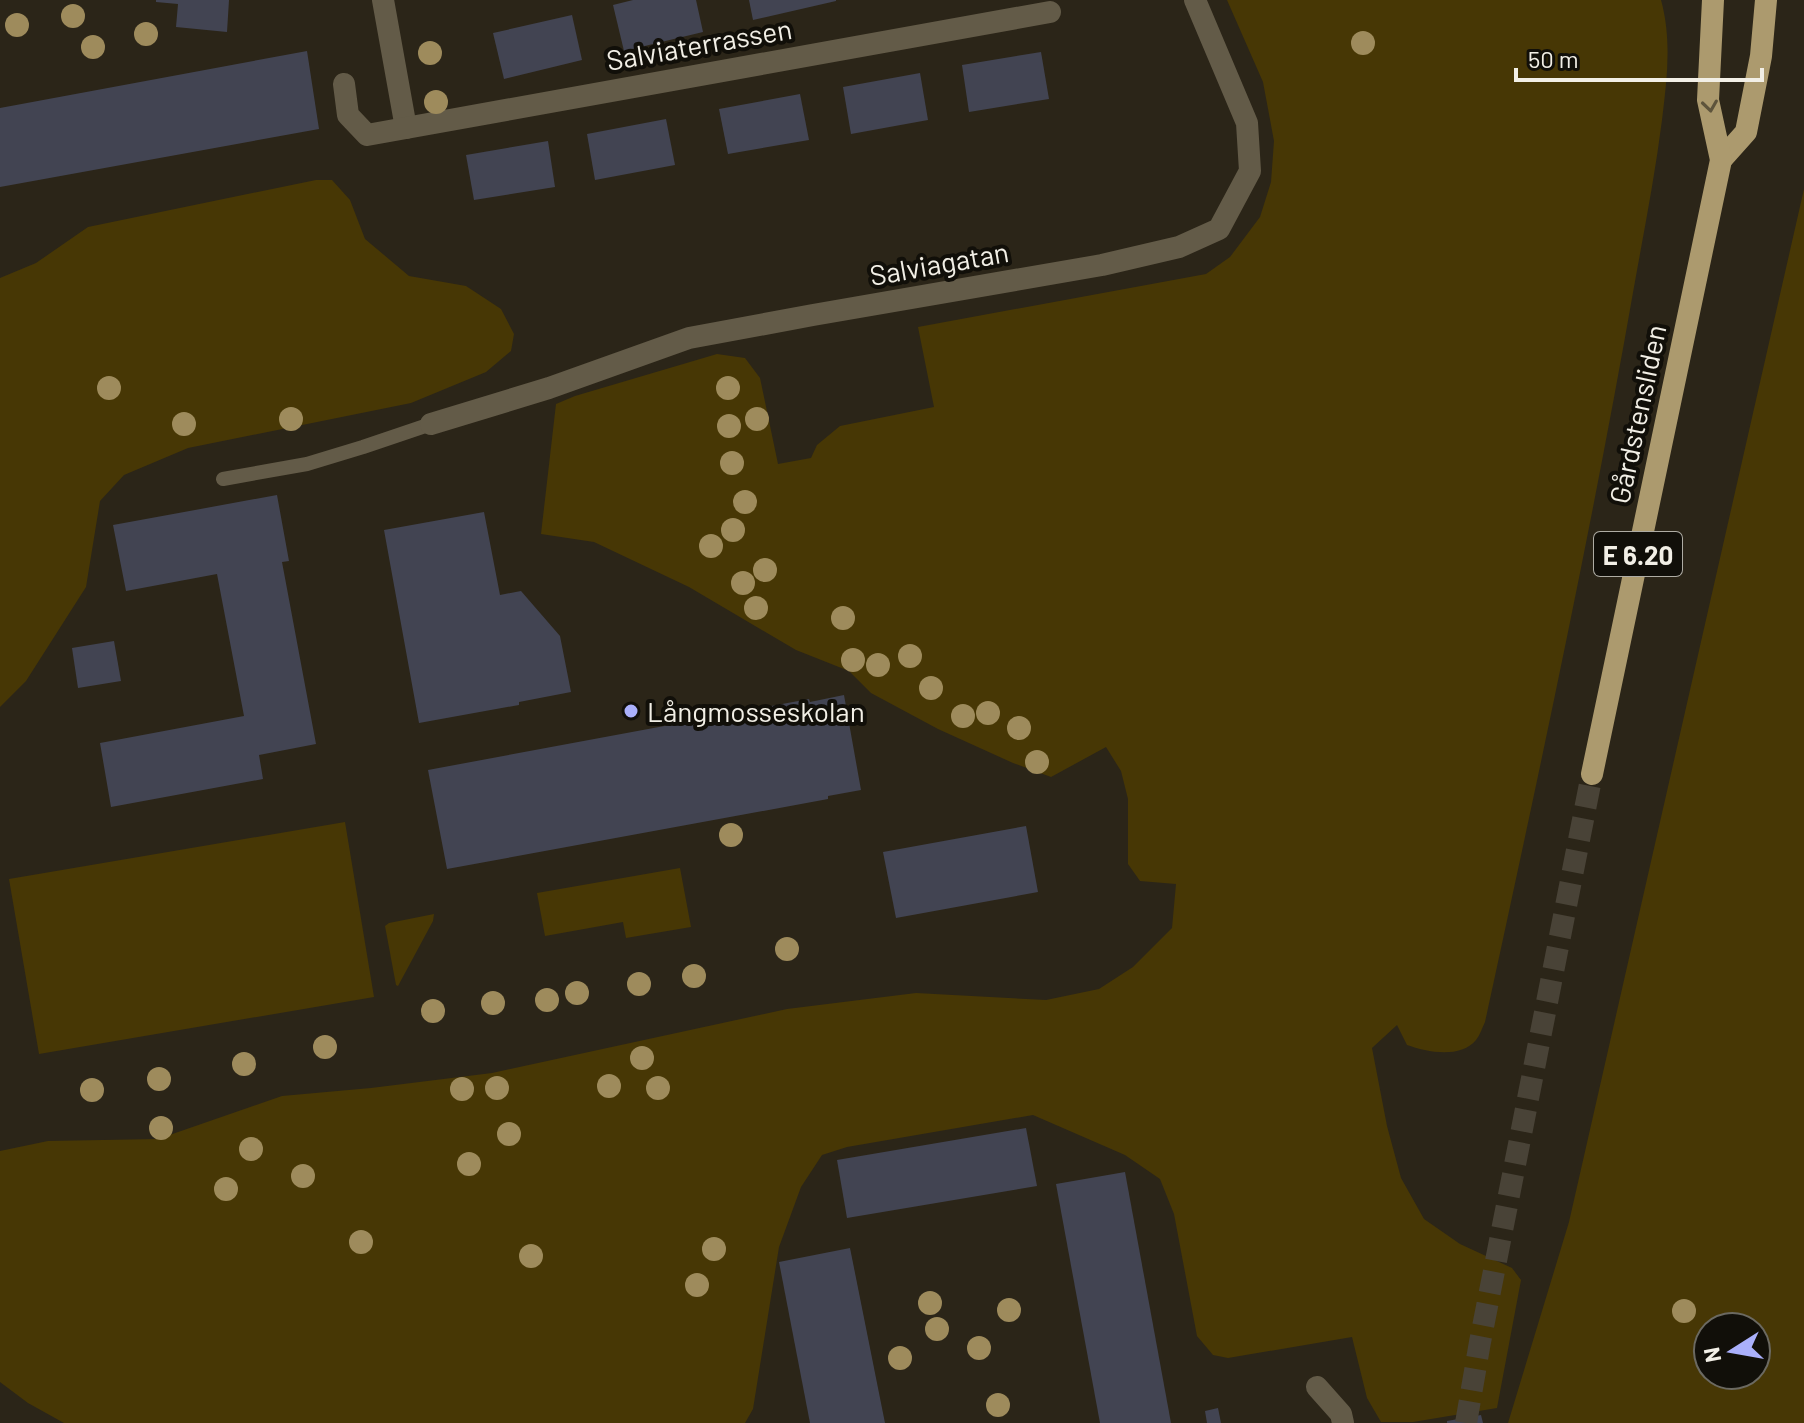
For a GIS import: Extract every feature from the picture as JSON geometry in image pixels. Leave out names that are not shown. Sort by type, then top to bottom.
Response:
[{"type":"highway","name":"Gårdstensliden","points":[[1592,774],[1721,160],[1708,100],[1713,0]]},
{"type":"highway","name":"Gårdstensliden","points":[[1721,160],[1746,132],[1761,56],[1766,0]]},
{"type":"street","points":[[383,0],[406,128]]},
{"type":"street","name":"Salviagatan","points":[[431,424],[549,388],[689,338],[1102,265],[1179,247],[1219,229],[1250,171],[1247,123],[1195,0]]},
{"type":"street","name":"Salviaterrassen","points":[[344,84],[348,115],[367,135],[1050,12]]},
{"type":"street","points":[[1317,1387],[1341,1414],[1343,1423]]},
{"type":"lane","points":[[223,479],[307,464],[431,424]]},
{"type":"shaded area","points":[[1227,0],[1661,0],[1664,15],[1667,75],[1649,204],[1582,563],[1485,1022],[1476,1040],[1461,1050],[1433,1052],[1407,1045],[1397,1025],[1372,1048],[1401,1178],[1424,1219],[1460,1244],[1512,1268],[1521,1280],[1497,1408],[1413,1422],[1381,1422],[1367,1398],[1352,1337],[1228,1358],[1213,1355],[1197,1336],[1174,1214],[1160,1179],[1125,1155],[1033,1115],[847,1147],[822,1155],[801,1187],[779,1247],[753,1409],[745,1423],[64,1423],[28,1403],[0,1382],[0,1151],[48,1141],[158,1139],[282,1096],[492,1073],[787,1009],[916,993],[1046,1000],[1099,989],[1133,967],[1172,928],[1176,884],[1140,881],[1128,864],[1128,799],[1121,771],[1106,747],[1051,777],[1013,763],[938,729],[871,693],[849,671],[796,650],[689,587],[594,542],[541,534],[556,404],[575,396],[717,354],[745,358],[760,378],[778,464],[811,458],[817,445],[840,426],[934,407],[918,327],[1206,274],[1230,257],[1260,217],[1271,182],[1274,141],[1263,82]]},
{"type":"shaded area","points":[[316,180],[332,180],[350,200],[365,239],[409,276],[466,286],[501,309],[514,334],[511,351],[486,372],[411,403],[188,448],[124,475],[100,501],[86,587],[26,681],[0,707],[0,278],[36,263],[88,227]]},
{"type":"shaded area","points":[[1804,189],[1804,1423],[1508,1423],[1569,1222]]},
{"type":"shaded area","points":[[345,822],[374,997],[39,1054],[9,879]]},
{"type":"shaded area","points":[[680,868],[691,927],[626,938],[623,922],[545,936],[537,893]]},
{"type":"shaded area","points":[[434,914],[433,921],[396,985],[385,926]]},
{"type":"building","points":[[156,0],[229,0],[227,32],[176,27],[178,4]]},
{"type":"building","points":[[633,0],[696,0],[703,32],[624,51],[613,5]]},
{"type":"building","points":[[749,0],[836,0],[836,1],[753,20]]},
{"type":"building","points":[[572,15],[582,60],[504,79],[493,33]]},
{"type":"building","points":[[307,51],[319,129],[0,187],[0,108]]},
{"type":"building","points":[[1041,52],[1049,99],[969,112],[962,65]]},
{"type":"building","points":[[920,73],[928,120],[851,134],[843,87]]},
{"type":"building","points":[[800,94],[809,140],[728,154],[719,109]]},
{"type":"building","points":[[666,119],[675,165],[595,180],[587,134]]},
{"type":"building","points":[[548,141],[555,187],[474,200],[466,155]]},
{"type":"building","points":[[277,495],[289,561],[282,562],[316,744],[259,755],[263,779],[111,807],[100,743],[244,716],[217,574],[126,591],[113,525]]},
{"type":"building","points":[[484,512],[500,595],[521,591],[560,636],[571,692],[419,723],[384,530]]},
{"type":"building","points":[[114,641],[121,681],[78,688],[72,648]]},
{"type":"building","points":[[844,695],[861,790],[828,796],[828,799],[447,869],[428,770]]},
{"type":"building","points":[[1026,826],[1038,892],[896,918],[883,852]]},
{"type":"building","points":[[1026,1128],[1037,1186],[847,1218],[837,1160]]},
{"type":"building","points":[[1125,1172],[1171,1423],[1100,1423],[1056,1184]]},
{"type":"building","points":[[850,1248],[885,1423],[810,1423],[779,1262]]},
{"type":"building","points":[[1218,1408],[1221,1423],[1207,1423],[1205,1411]]},
{"type":"building","points":[[1481,1415],[1483,1423],[1447,1423],[1447,1421]]},
{"type":"tunnel","points":[[1466,1423],[1592,774]]},
{"type":"place","name":"Långmosseskolan","points":[[631,711]]}]
